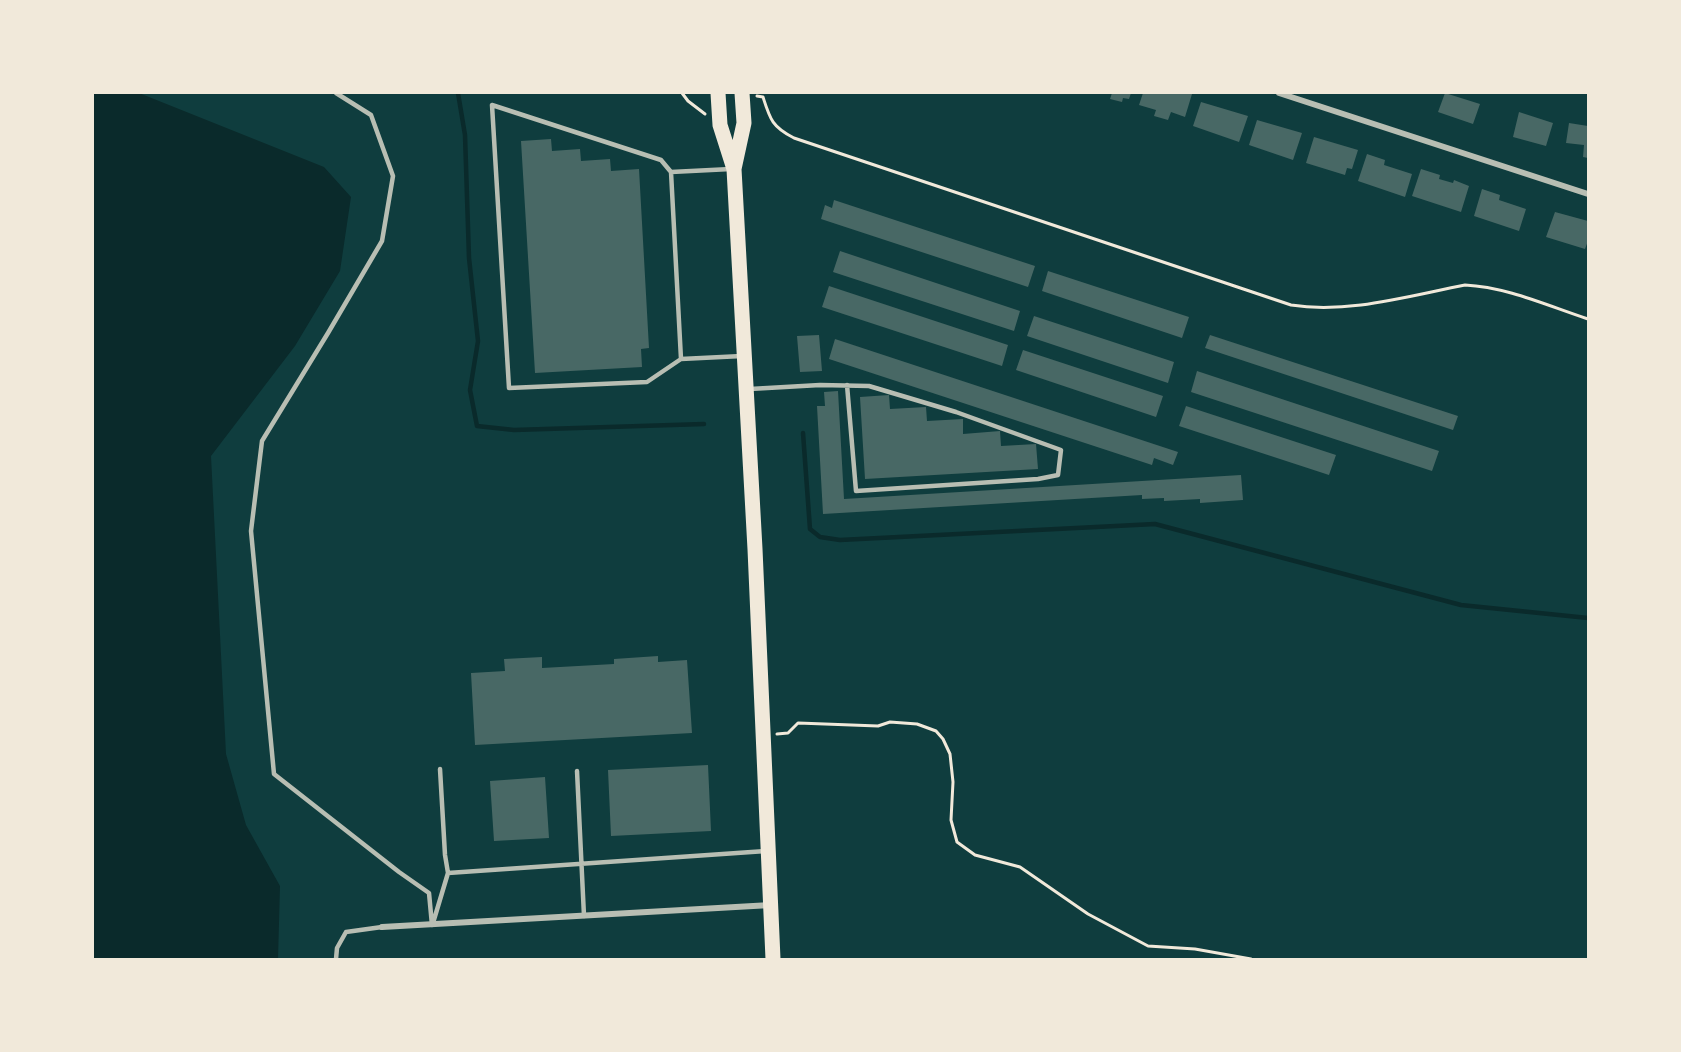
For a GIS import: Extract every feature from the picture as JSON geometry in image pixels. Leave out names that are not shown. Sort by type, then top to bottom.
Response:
[{"type":"main road","points":[[718,93],[720,125],[734,169],[747,389],[773,959]]},
{"type":"main road","points":[[734,169],[749,94]]},
{"type":"street","points":[[1279,93],[1588,194]]},
{"type":"street","points":[[382,927],[771,905]]},
{"type":"lane","points":[[336,93],[371,115],[393,176],[382,240],[262,441],[251,531],[274,774],[429,893],[432,925]]},
{"type":"lane","points":[[681,359],[671,172],[661,160],[492,105],[509,388],[647,382],[681,359],[745,356]]},
{"type":"lane","points":[[671,172],[734,169]]},
{"type":"lane","points":[[747,389],[820,385],[847,385],[869,386],[956,412],[1061,450],[1058,476],[856,491],[847,385]]},
{"type":"lane","points":[[432,925],[448,873],[440,769]]},
{"type":"lane","points":[[577,771],[584,916]]},
{"type":"lane","points":[[448,873],[768,850]]},
{"type":"lane","points":[[336,959],[337,948],[346,932],[382,927]]},
{"type":"path","points":[[682,93],[688,101],[720,125]]},
{"type":"path","points":[[749,94],[764,97],[771,121],[776,127],[794,138],[1291,305],[1311,308],[1341,307],[1465,285],[1501,290],[1588,319]]},
{"type":"path","points":[[763,735],[788,732],[798,723],[878,726],[890,722],[917,724],[936,731],[943,739],[950,754],[951,820],[957,842],[975,855],[1020,867],[1088,914],[1148,946],[1195,949],[1251,959]]},
{"type":"water","points":[[93,93],[139,93],[324,167],[351,197],[340,271],[295,346],[211,456],[226,754],[246,825],[280,886],[278,959],[93,959]]},
{"type":"building","points":[[1112,93],[1131,93],[1129,99],[1123,98],[1122,102],[1110,99]]},
{"type":"building","points":[[1143,93],[1192,94],[1185,117],[1171,112],[1168,120],[1154,116],[1156,110],[1139,105]]},
{"type":"building","points":[[1445,93],[1480,104],[1473,124],[1438,112]]},
{"type":"building","points":[[1201,102],[1248,116],[1239,142],[1193,126]]},
{"type":"building","points":[[1519,112],[1553,123],[1546,146],[1513,137]]},
{"type":"building","points":[[1257,120],[1302,133],[1293,160],[1249,145]]},
{"type":"building","points":[[1569,123],[1588,126],[1588,158],[1583,157],[1584,145],[1566,143]]},
{"type":"building","points":[[1314,137],[1358,150],[1352,169],[1347,168],[1345,175],[1306,163]]},
{"type":"building","points":[[551,139],[552,151],[580,149],[581,161],[610,159],[611,171],[639,169],[649,348],[641,349],[642,367],[535,373],[521,141]]},
{"type":"building","points":[[1367,154],[1385,160],[1384,165],[1412,174],[1405,197],[1358,181]]},
{"type":"building","points":[[1421,169],[1440,175],[1439,179],[1453,183],[1454,180],[1469,186],[1461,212],[1412,196]]},
{"type":"building","points":[[1482,189],[1500,195],[1499,200],[1526,209],[1519,231],[1474,216]]},
{"type":"building","points":[[834,200],[1035,266],[1028,287],[821,219],[825,205],[832,208]]},
{"type":"building","points":[[1555,212],[1588,221],[1588,241],[1585,249],[1546,237]]},
{"type":"building","points":[[840,251],[1020,311],[1014,331],[833,272]]},
{"type":"building","points":[[1048,271],[1189,317],[1182,338],[1042,291]]},
{"type":"building","points":[[829,286],[1008,345],[1002,366],[822,307]]},
{"type":"building","points":[[1034,316],[1174,362],[1168,383],[1027,336]]},
{"type":"building","points":[[819,335],[822,371],[800,372],[797,336]]},
{"type":"building","points":[[1210,335],[1458,416],[1453,430],[1205,348]]},
{"type":"building","points":[[835,339],[1178,452],[1173,465],[1154,458],[1152,465],[829,359]]},
{"type":"building","points":[[1023,350],[1163,396],[1156,417],[1016,370]]},
{"type":"building","points":[[1197,371],[1439,451],[1432,471],[1191,392]]},
{"type":"building","points":[[838,391],[844,499],[1241,475],[1243,500],[1200,503],[1200,499],[1164,501],[1164,498],[1142,499],[1142,495],[823,514],[817,406],[825,406],[824,392]]},
{"type":"building","points":[[889,395],[890,409],[926,407],[927,421],[963,419],[963,434],[1000,431],[1001,446],[1036,444],[1038,469],[865,479],[860,397]]},
{"type":"building","points":[[1186,406],[1336,455],[1329,475],[1179,426]]},
{"type":"building","points":[[658,656],[658,662],[687,660],[692,733],[475,745],[471,673],[505,671],[504,659],[542,657],[542,668],[614,664],[614,659]]},
{"type":"building","points":[[708,765],[711,831],[611,836],[608,770]]},
{"type":"building","points":[[545,777],[549,838],[494,841],[490,781]]},
{"type":"waterway","points":[[458,93],[465,135],[469,258],[478,341],[470,390],[477,426],[514,430],[704,424]]},
{"type":"waterway","points":[[803,433],[810,529],[820,537],[840,540],[1155,524],[1461,605],[1588,618]]}]
